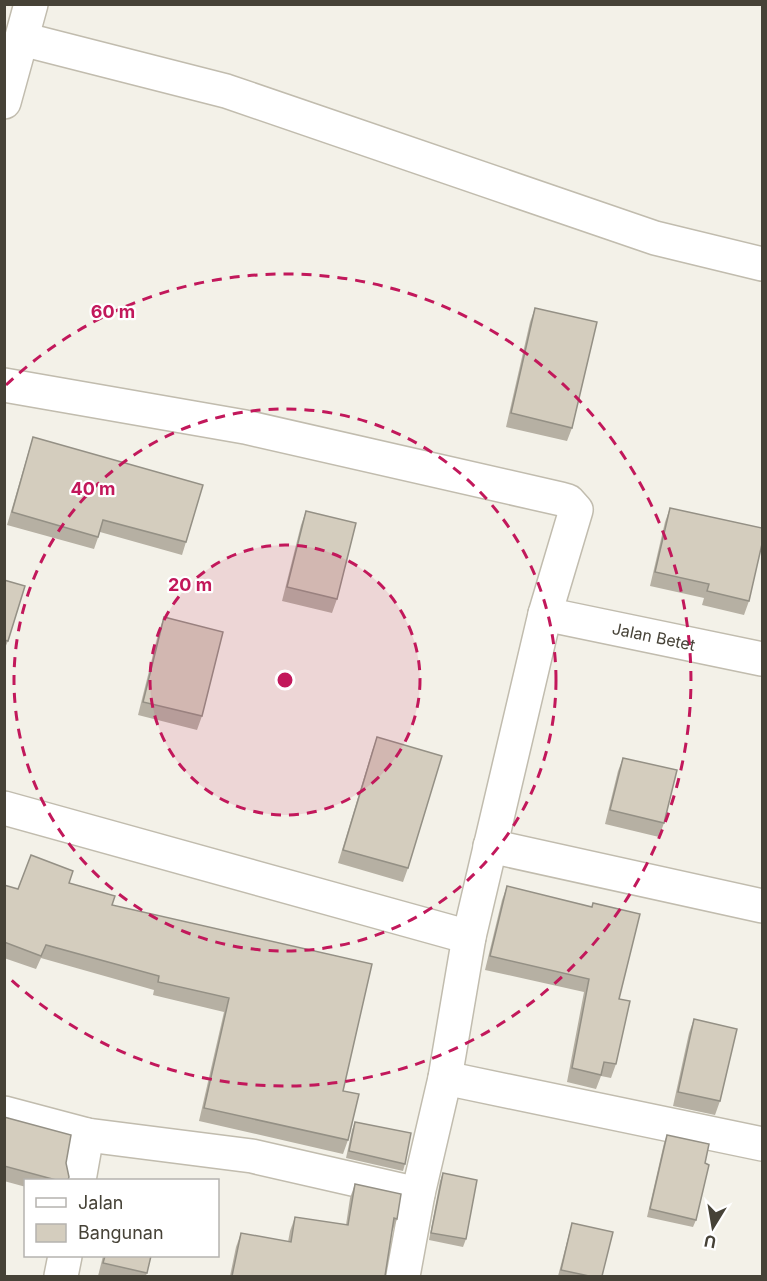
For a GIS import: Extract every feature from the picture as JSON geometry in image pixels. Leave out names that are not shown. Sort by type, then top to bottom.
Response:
[{"type":"street","points":[[4,102],[31,4]]},
{"type":"street","points":[[22,39],[225,91],[656,238],[762,264]]},
{"type":"street","points":[[4,385],[245,427],[568,501],[576,510],[545,614],[469,937],[445,1078],[418,1194],[407,1276]]},
{"type":"street","name":"Jalan Betet","points":[[545,614],[762,659]]},
{"type":"street","points":[[4,808],[469,937]]},
{"type":"street","points":[[490,846],[762,906]]},
{"type":"street","points":[[445,1078],[762,1144]]},
{"type":"street","points":[[4,1113],[87,1135],[252,1156],[418,1194]]},
{"type":"street","points":[[79,1179],[87,1135]]},
{"type":"street","points":[[61,1276],[65,1257]]},
{"type":"building","points":[[535,308],[597,322],[572,428],[511,413]]},
{"type":"building","points":[[33,437],[203,485],[186,542],[103,520],[98,537],[12,512]]},
{"type":"building","points":[[670,508],[762,528],[762,544],[749,601],[707,591],[709,584],[655,572]]},
{"type":"building","points":[[306,511],[356,523],[337,599],[287,587]]},
{"type":"building","points":[[4,580],[25,586],[8,641],[4,640]]},
{"type":"building","points":[[164,617],[223,632],[202,716],[143,702]]},
{"type":"building","points":[[377,737],[442,756],[408,868],[343,850]]},
{"type":"building","points":[[623,758],[677,770],[664,823],[610,810]]},
{"type":"building","points":[[31,855],[73,871],[69,883],[115,896],[112,905],[372,964],[343,1091],[359,1094],[348,1140],[204,1108],[229,998],[158,982],[159,976],[46,945],[41,956],[4,942],[4,885],[18,889]]},
{"type":"building","points":[[507,886],[592,907],[593,903],[640,914],[619,999],[630,1001],[616,1064],[604,1062],[601,1075],[572,1068],[589,979],[490,956]]},
{"type":"building","points":[[694,1019],[737,1029],[720,1101],[678,1092]]},
{"type":"building","points":[[4,1117],[71,1135],[66,1163],[68,1179],[52,1179],[4,1166]]},
{"type":"building","points":[[355,1122],[411,1133],[405,1164],[349,1151]]},
{"type":"building","points":[[667,1135],[709,1144],[705,1163],[709,1165],[696,1220],[650,1209]]},
{"type":"building","points":[[443,1173],[477,1180],[466,1239],[431,1233]]},
{"type":"building","points":[[355,1184],[401,1194],[397,1219],[394,1218],[385,1276],[232,1276],[241,1233],[291,1242],[295,1217],[348,1225]]},
{"type":"building","points":[[572,1223],[613,1232],[602,1276],[589,1276],[561,1270]]},
{"type":"building","points":[[105,1257],[151,1257],[147,1273],[103,1263]]}]
